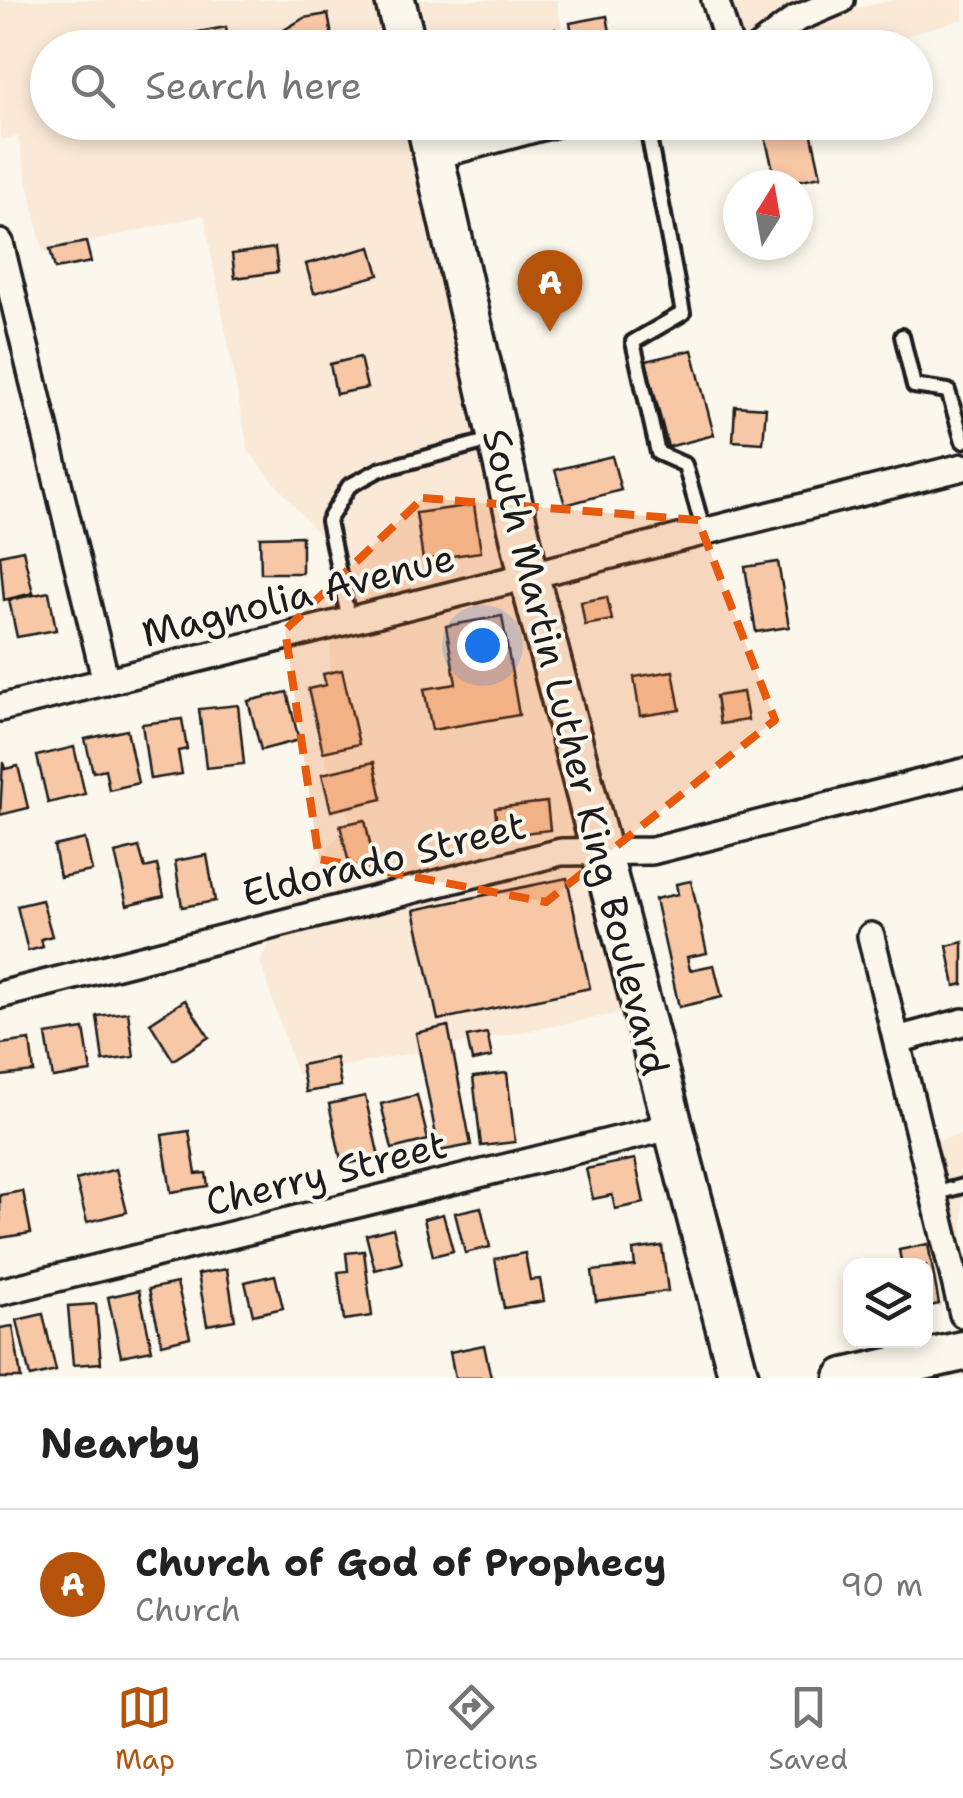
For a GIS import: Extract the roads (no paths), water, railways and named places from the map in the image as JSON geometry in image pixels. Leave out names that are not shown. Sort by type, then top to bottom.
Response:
[{"type":"street","points":[[395,0],[402,30]]},
{"type":"street","points":[[715,0],[724,30]]},
{"type":"street","points":[[782,30],[796,19],[841,0]]},
{"type":"street","name":"South Martin Luther King Boulevard","points":[[430,140],[529,576],[670,1127],[739,1378]]},
{"type":"street","points":[[0,243],[106,682]]},
{"type":"street","name":"Magnolia Avenue","points":[[0,708],[963,467]]},
{"type":"street","name":"Eldorado Street","points":[[0,995],[561,852],[652,851],[963,772]]},
{"type":"street","points":[[871,936],[963,1314]]},
{"type":"street","points":[[897,1040],[963,1022]]},
{"type":"street","name":"Cherry Street","points":[[0,1292],[670,1127]]},
{"type":"street","points":[[845,1378],[963,1351]]},
{"type":"lane","points":[[649,140],[683,313],[632,342],[658,453],[685,465],[704,532]]},
{"type":"lane","points":[[902,336],[914,386],[948,391],[963,441]]},
{"type":"lane","points":[[349,621],[328,521],[350,486],[379,470],[498,439]]},
{"type":"lane","points":[[934,1194],[963,1186]]},
{"type":"place","name":"Church of God of Prophecy","points":[[550,332]]}]
